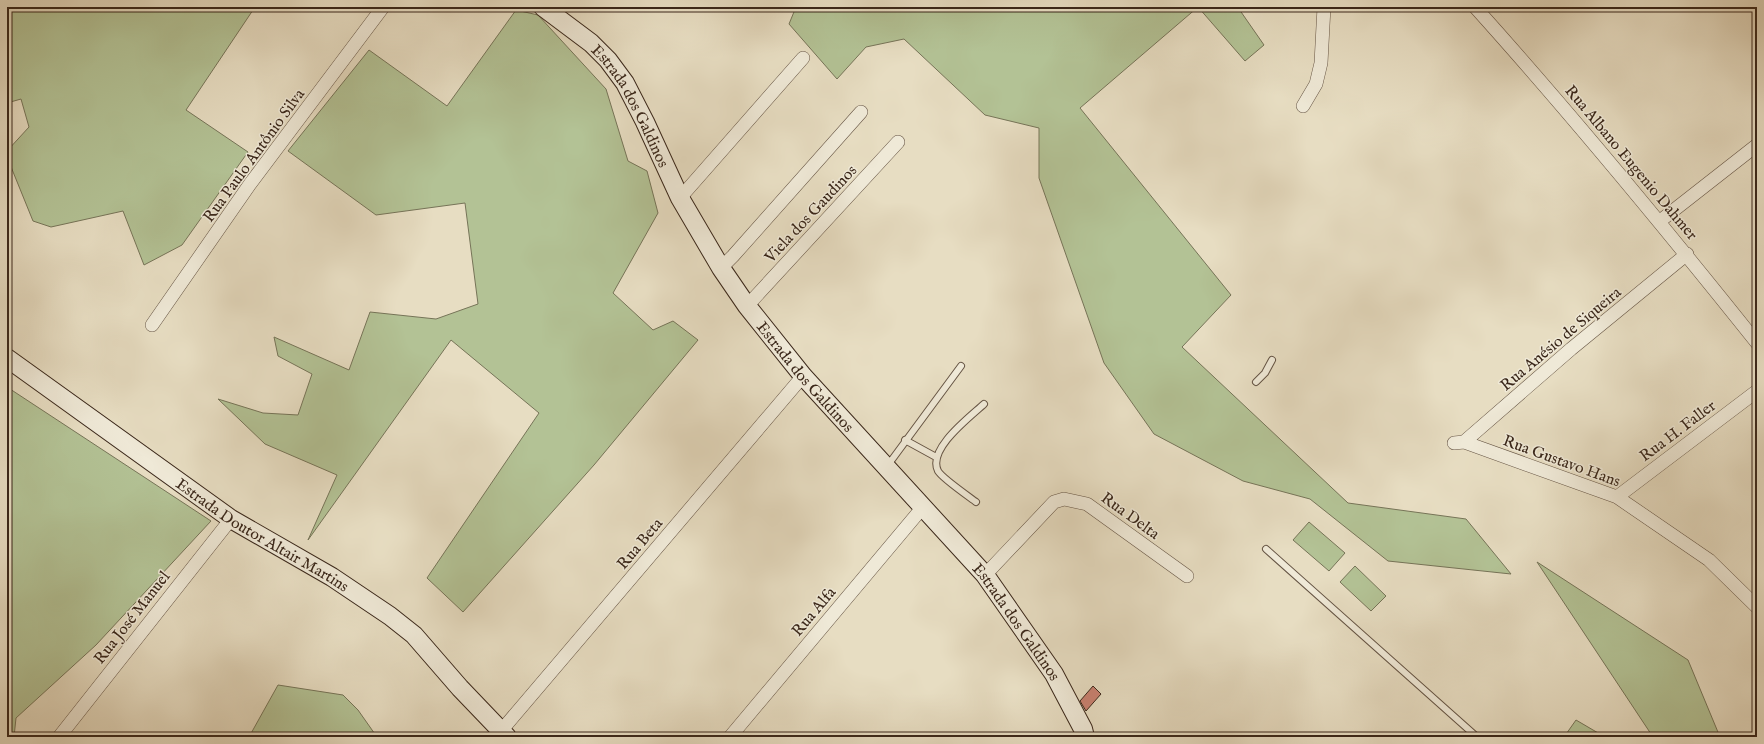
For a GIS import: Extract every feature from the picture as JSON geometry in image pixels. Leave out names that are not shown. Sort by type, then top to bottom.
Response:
[{"type":"street","name":"Rua Paulo Antônio Silva","points":[[152,325],[250,184],[384,7]]},
{"type":"street","name":"Estrada dos Galdinos","points":[[543,7],[591,43],[608,60],[625,83],[680,198],[721,268],[746,306],[803,376],[985,575],[1054,674],[1085,737]]},
{"type":"street","points":[[1303,106],[1316,84],[1321,63],[1324,7]]},
{"type":"street","name":"Rua Albano Eugenio Dahmer","points":[[1476,7],[1550,90],[1660,221],[1757,343]]},
{"type":"street","points":[[680,198],[803,58]]},
{"type":"street","points":[[721,268],[861,112]]},
{"type":"street","name":"Viela dos Gaudinos","points":[[746,306],[898,142]]},
{"type":"street","points":[[1660,221],[1757,145]]},
{"type":"street","name":"Rua Anésio de Siqueira","points":[[1459,442],[1686,254]]},
{"type":"street","name":"Estrada Doutor Altair Martins","points":[[7,358],[231,519],[332,576],[414,635],[502,735]]},
{"type":"street","name":"Rua Beta","points":[[502,735],[803,376]]},
{"type":"street","name":"Rua H. Faller","points":[[1617,497],[1757,391]]},
{"type":"street","name":"Rua Gustavo Hans","points":[[1459,442],[1617,497],[1709,560],[1757,607]]},
{"type":"street","name":"Rua Delta","points":[[985,575],[1054,502],[1064,499],[1087,504],[1187,576]]},
{"type":"street","name":"Rua Alfa","points":[[730,737],[923,507]]},
{"type":"street","name":"Rua José Manuel","points":[[59,737],[231,519]]},
{"type":"lane","points":[[1256,382],[1265,373],[1272,360]]},
{"type":"lane","points":[[886,468],[905,440],[961,366]]},
{"type":"lane","points":[[976,502],[938,472],[936,457],[943,443],[984,404]]},
{"type":"lane","points":[[905,440],[936,457]]},
{"type":"lane","points":[[1266,548],[1477,737]]},
{"type":"green space","points":[[7,7],[255,7],[186,110],[248,152],[182,245],[144,265],[123,211],[51,227],[33,221],[7,157],[7,151],[29,127],[21,99],[7,103]]},
{"type":"green space","points":[[796,7],[1198,7],[1080,108],[1231,295],[1182,347],[1348,503],[1466,519],[1511,574],[1388,561],[1310,499],[1243,481],[1154,434],[1104,363],[1039,178],[1039,128],[985,115],[904,39],[866,47],[837,79],[789,24]]},
{"type":"green space","points":[[1198,7],[1241,7],[1239,9],[1264,45],[1245,61]]},
{"type":"green space","points":[[516,10],[538,15],[606,89],[628,161],[647,171],[658,213],[613,293],[653,330],[673,321],[698,340],[594,465],[463,612],[427,578],[539,413],[451,340],[308,540],[337,475],[265,444],[218,399],[263,413],[298,415],[312,374],[278,356],[274,337],[349,370],[370,312],[436,319],[478,304],[465,203],[376,215],[288,151],[369,50],[447,106]]},
{"type":"green space","points":[[7,387],[211,521],[96,645],[16,718],[14,737],[7,737]]},
{"type":"green space","points":[[1309,522],[1345,553],[1329,571],[1293,540]]},
{"type":"green space","points":[[1537,562],[1688,660],[1720,737],[1653,737]]},
{"type":"green space","points":[[1355,566],[1386,596],[1371,611],[1340,582]]},
{"type":"green space","points":[[278,685],[343,695],[358,710],[377,737],[249,737]]},
{"type":"green space","points":[[1576,720],[1605,737],[1564,737]]},
{"type":"building","points":[[1093,686],[1101,694],[1086,711],[1080,701]]}]
